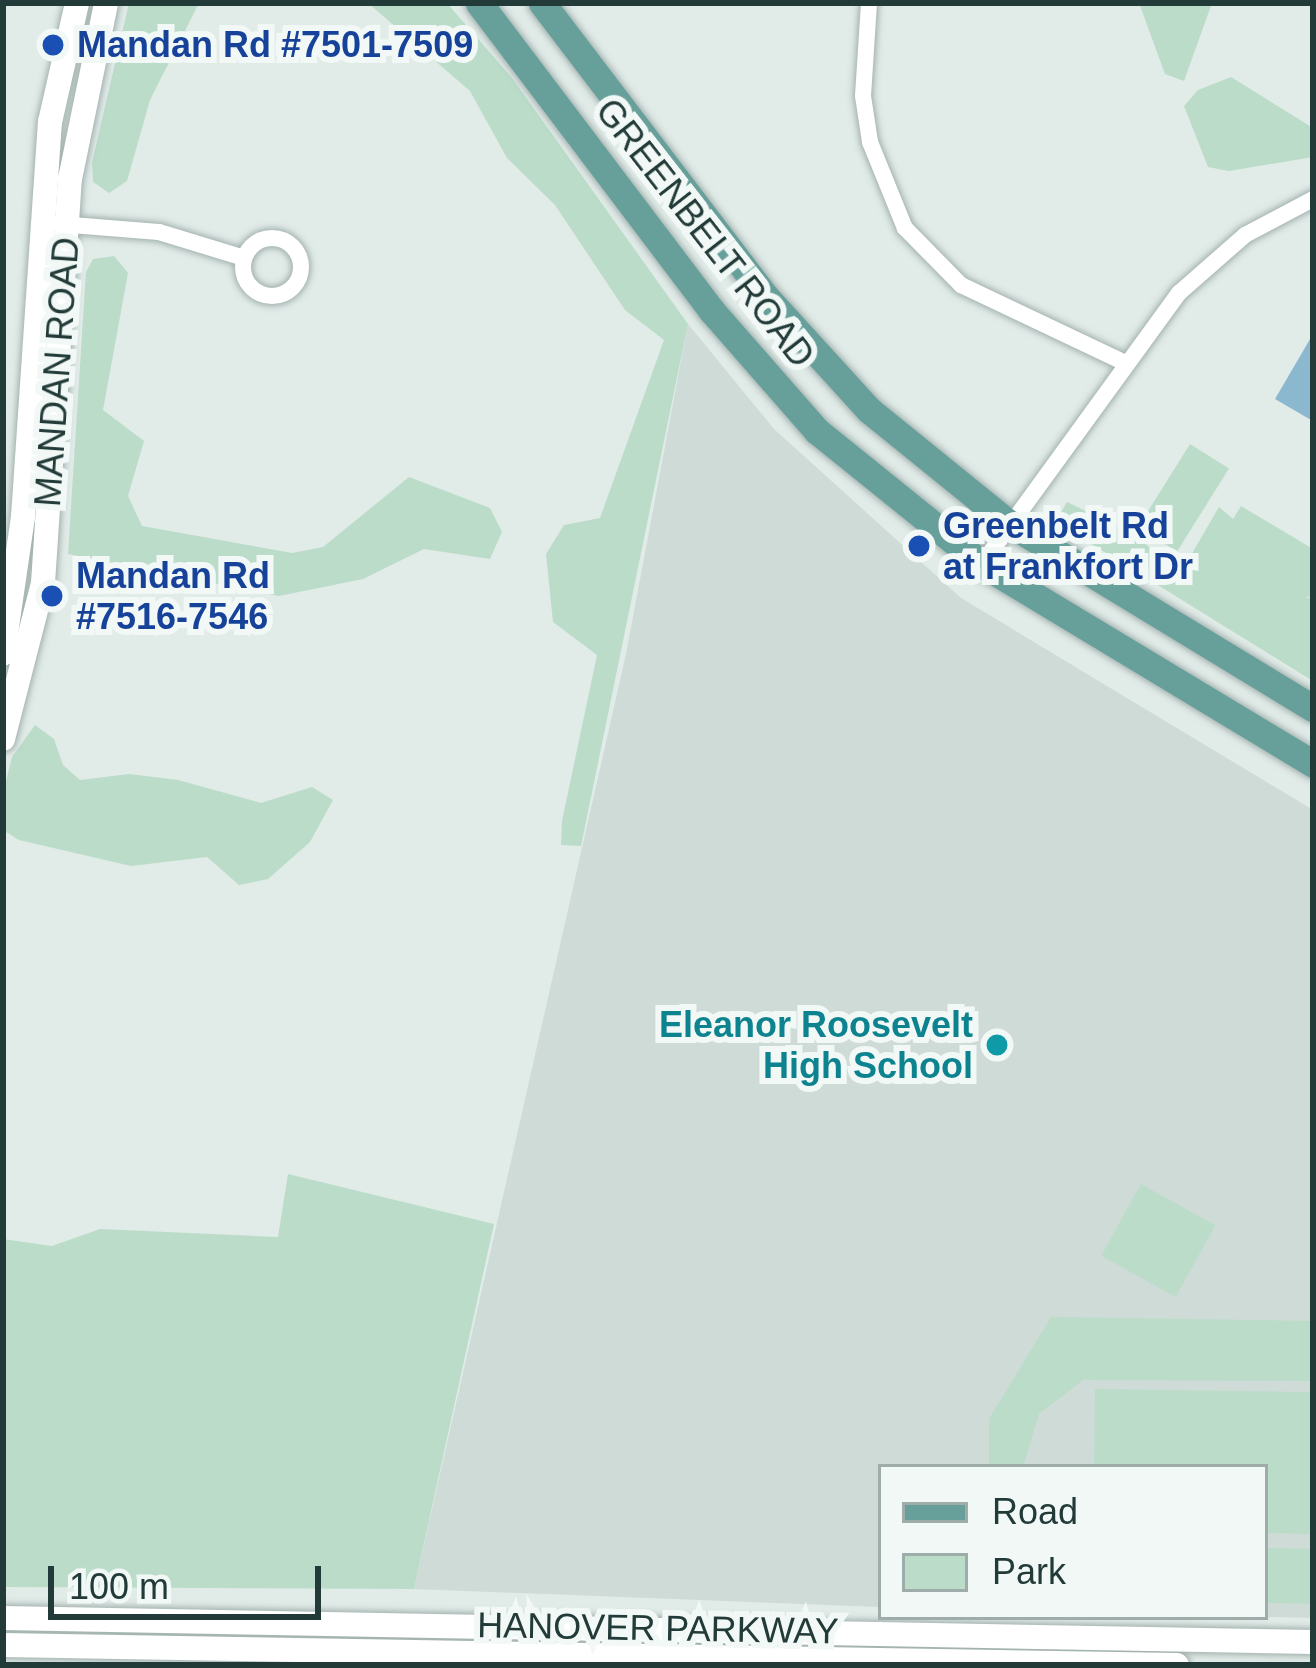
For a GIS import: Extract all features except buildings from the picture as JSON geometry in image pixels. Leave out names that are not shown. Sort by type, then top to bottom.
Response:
[{"type":"main road","name":"GREENBELT ROAD","points":[[478,3],[765,375],[847,456],[982,564],[1313,764]]},
{"type":"main road","name":"GREENBELT ROAD","points":[[542,3],[808,348],[897,435],[1010,524],[1313,708]]},
{"type":"street","name":"MANDAN ROAD","points":[[3,653],[23,517],[40,224],[55,93],[77,3]]},
{"type":"street","name":"MANDAN ROAD","points":[[3,739],[43,583],[78,113],[106,3]]},
{"type":"street","points":[[869,3],[863,96],[876,166],[905,228],[961,285],[1124,362]]},
{"type":"street","points":[[982,564],[1124,362],[1221,253],[1313,199]]},
{"type":"street","points":[[40,224],[159,232],[244,258]]},
{"type":"street","name":"HANOVER PARKWAY","points":[[3,1618],[1313,1642]]},
{"type":"street","name":"HANOVER PARKWAY","points":[[3,1645],[1177,1665]]},
{"type":"shaded area","points":[[688,324],[774,429],[961,598],[1313,810],[1313,1618],[1268,1617],[1268,1464],[878,1464],[878,1607],[414,1589],[626,654]]},
{"type":"green space","points":[[129,3],[199,3],[150,100],[127,181],[109,193],[93,182],[92,163]]},
{"type":"green space","points":[[368,3],[447,3],[512,78],[688,324],[581,846],[561,845],[562,821],[597,655],[553,622],[546,554],[564,525],[600,518],[664,340],[625,310],[555,205],[507,158],[470,91]]},
{"type":"green space","points":[[1139,3],[1212,3],[1184,81],[1165,74]]},
{"type":"green space","points":[[1231,77],[1313,128],[1313,157],[1229,171],[1208,167],[1184,106],[1198,90]]},
{"type":"green space","points":[[114,256],[128,273],[103,410],[144,441],[128,496],[142,526],[292,553],[323,547],[409,477],[490,508],[502,532],[490,559],[424,549],[363,579],[279,596],[68,554],[86,272],[93,259]]},
{"type":"green space","points":[[1190,444],[1229,468],[1177,551],[1138,527]]},
{"type":"green space","points":[[1067,502],[1135,535],[1180,574],[1219,507],[1233,519],[1241,506],[1313,549],[1313,596],[1305,598],[1313,598],[1313,681],[1064,527],[1058,518]]},
{"type":"green space","points":[[35,725],[54,739],[63,765],[80,780],[129,774],[178,780],[261,803],[312,787],[333,800],[310,842],[268,879],[239,885],[207,857],[131,866],[19,840],[3,830],[3,793],[12,757]]},
{"type":"green space","points":[[288,1174],[494,1224],[414,1589],[3,1587],[3,1239],[52,1246],[100,1229],[278,1237]]},
{"type":"green space","points":[[1141,1184],[1215,1225],[1176,1297],[1101,1256]]},
{"type":"green space","points":[[1051,1317],[1313,1321],[1313,1381],[1083,1380],[1039,1414],[1024,1464],[989,1464],[989,1419]]},
{"type":"green space","points":[[1095,1389],[1313,1392],[1313,1534],[1268,1533],[1268,1464],[1094,1464]]},
{"type":"green space","points":[[1268,1548],[1313,1549],[1312,1604],[1268,1603]]},
{"type":"water","points":[[1313,334],[1313,416],[1311,420],[1275,399]]},
{"type":"place","name":"Mandan Rd #7501-7509","points":[[53,45]]},
{"type":"place","name":"Greenbelt Rd at Frankfort Dr","points":[[919,546]]},
{"type":"place","name":"Mandan Rd #7516-7546","points":[[52,596]]},
{"type":"place","name":"Eleanor Roosevelt High School","points":[[997,1045]]}]
